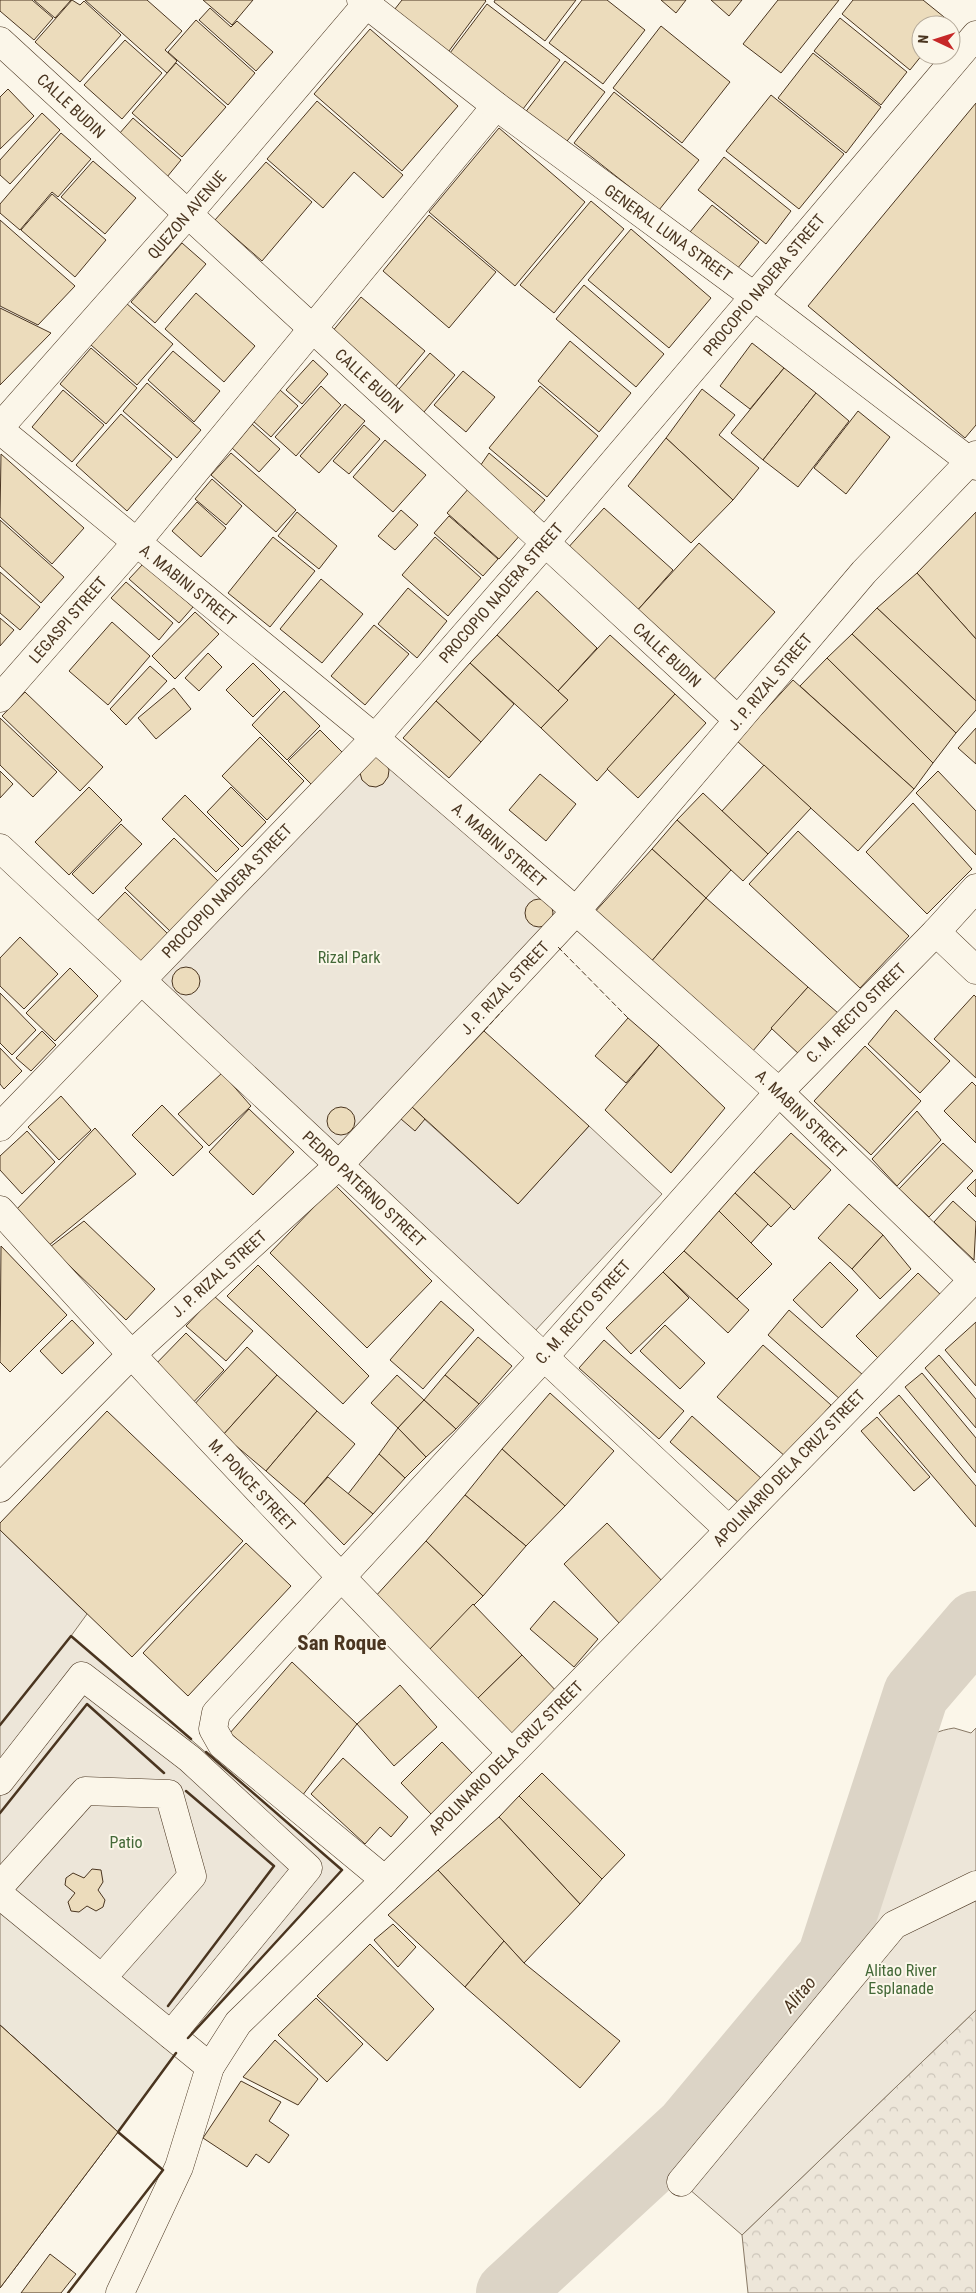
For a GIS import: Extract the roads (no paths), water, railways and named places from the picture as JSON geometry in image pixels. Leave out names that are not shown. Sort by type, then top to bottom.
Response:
[{"type":"street","name":"GENERAL LUNA STREET","points":[[365,1],[496,106],[755,296],[974,461]]},
{"type":"street","name":"QUEZON AVENUE","points":[[0,429],[188,214],[365,1]]},
{"type":"street","name":"PROCOPIO NADERA STREET","points":[[0,1127],[374,738],[545,543],[976,35]]},
{"type":"street","name":"CALLE BUDIN","points":[[0,41],[738,720]]},
{"type":"street","name":"LEGASPI STREET","points":[[0,698],[136,543],[496,106]]},
{"type":"street","name":"A. MABINI STREET","points":[[0,429],[374,738],[576,911],[779,1092],[975,1280]]},
{"type":"street","name":"J. P. RIZAL STREET","points":[[0,1488],[130,1355],[339,1165],[576,911],[864,572],[974,461]]},
{"type":"street","name":"PEDRO PATERNO STREET","points":[[0,848],[729,1530]]},
{"type":"street","name":"C. M. RECTO STREET","points":[[170,1794],[190,1759],[217,1737],[216,1713],[544,1357],[779,1092],[936,932],[976,888]]},
{"type":"street","points":[[936,932],[976,970]]},
{"type":"street","name":"M. PONCE STREET","points":[[0,1210],[130,1355],[340,1578],[512,1753]]},
{"type":"street","name":"APOLINARIO DELA CRUZ STREET","points":[[120,2293],[179,2167],[210,2067],[238,2023],[512,1753],[975,1280]]},
{"type":"street","points":[[0,1781],[82,1676],[190,1759],[308,1868],[171,2035]]},
{"type":"street","points":[[217,1737],[385,1880]]},
{"type":"street","points":[[0,1886],[85,1791],[170,1794],[192,1876],[102,1978]]},
{"type":"street","points":[[681,2182],[894,1926],[976,1885]]},
{"type":"street","points":[[0,1896],[210,2067]]},
{"type":"waterway","name":"Alitao","points":[[509,2293],[688,2128],[830,1958],[916,1694],[976,1624]]},
{"type":"district","name":"San Roque","points":[[342,1643]]},
{"type":"park label","name":"Rizal Park","points":[[349,957]]},
{"type":"park label","name":"Patio","points":[[126,1842]]},
{"type":"park label","name":"Alitao River Esplanade","points":[[901,1979]]}]
